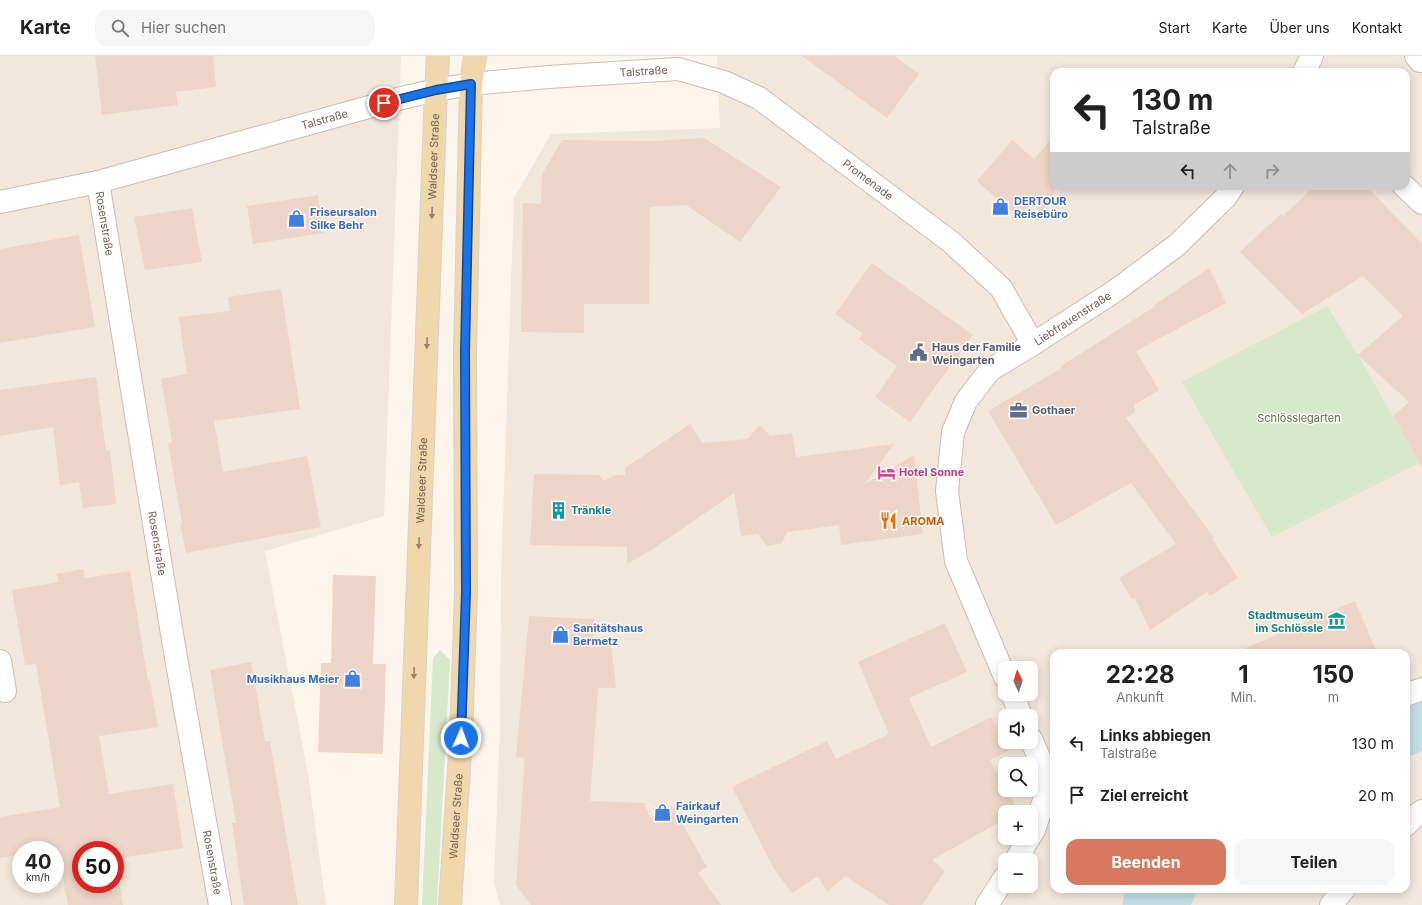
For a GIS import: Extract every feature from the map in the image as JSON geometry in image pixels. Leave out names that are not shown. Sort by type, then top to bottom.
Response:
[{"type":"main road","name":"Waldseer Straße","points":[[406,905],[438,56]]},
{"type":"main road","name":"Waldseer Straße","points":[[450,905],[461,738],[466,592],[465,351],[471,84],[475,56]]},
{"type":"street","points":[[1306,68],[1312,56]]},
{"type":"street","points":[[1416,56],[1420,61],[1422,61]]},
{"type":"street","name":"Talstraße","points":[[0,202],[98,182],[398,99],[436,90],[471,84],[548,77],[674,62]]},
{"type":"street","name":"Promenade","points":[[674,62],[759,98],[951,242],[1001,288],[1033,344]]},
{"type":"street","name":"Rosenstraße","points":[[98,182],[176,658],[220,905]]},
{"type":"street","name":"Liebfrauenstraße","points":[[998,661],[956,561],[947,491],[953,432],[966,401],[990,370],[1115,291],[1177,245],[1225,198],[1230,190]]},
{"type":"street","points":[[1408,190],[1422,203]]},
{"type":"street","points":[[0,662],[4,691]]},
{"type":"street","points":[[1410,694],[1422,689]]},
{"type":"street","points":[[1035,749],[1042,764],[1050,791],[1038,820]]},
{"type":"street","points":[[1410,821],[1422,812]]},
{"type":"street","points":[[987,905],[998,888]]},
{"type":"street","points":[[1331,905],[1341,893]]},
{"type":"shaded area","points":[[0,56],[401,56],[384,516],[265,551],[308,774],[326,905],[0,905]]},
{"type":"shaded area","points":[[717,56],[1422,56],[1422,905],[500,905],[494,882],[500,728],[501,578],[514,198],[551,134],[720,128]]},
{"type":"green space","name":"Schlösslegarten","points":[[1327,306],[1358,355],[1419,463],[1272,537],[1182,382]]},
{"type":"green space","points":[[440,650],[450,660],[437,905],[422,905],[433,658]]},
{"type":"building","points":[[95,56],[213,56],[216,87],[176,92],[178,105],[102,115]]},
{"type":"building","points":[[802,56],[894,56],[919,74],[887,118]]},
{"type":"building","points":[[704,138],[781,187],[740,242],[686,205],[650,207],[649,304],[584,304],[584,333],[521,332],[523,203],[541,204],[542,174],[562,140],[651,141]]},
{"type":"building","points":[[1012,140],[1034,159],[1050,141],[1050,190],[1054,190],[1054,198],[1041,212],[1032,204],[1019,218],[977,181]]},
{"type":"building","points":[[1310,190],[1370,190],[1422,244],[1422,468],[1393,416],[1409,402],[1358,355],[1403,316],[1363,276],[1302,314],[1240,252],[1281,214],[1283,216]]},
{"type":"building","points":[[318,195],[324,233],[253,244],[247,206]]},
{"type":"building","points":[[192,208],[202,262],[145,270],[134,217]]},
{"type":"building","points":[[79,235],[95,327],[0,343],[0,249]]},
{"type":"building","name":"Haus der Familie Weingarten","points":[[872,263],[973,335],[910,422],[875,397],[897,366],[859,339],[863,334],[835,314]]},
{"type":"building","points":[[1209,268],[1226,303],[1136,351],[1159,390],[1134,405],[1135,412],[1126,418],[1214,538],[1212,539],[1238,578],[1210,596],[1207,592],[1150,630],[1135,598],[1132,599],[1119,578],[1176,544],[1131,483],[1056,525],[988,411],[1062,368],[1061,366],[1154,307],[1153,306]]},
{"type":"building","points":[[281,289],[300,409],[214,421],[223,472],[307,456],[321,527],[186,553],[168,443],[172,442],[161,379],[187,374],[179,317],[230,311],[228,297]]},
{"type":"building","points":[[96,377],[106,451],[110,450],[116,504],[83,508],[79,482],[60,485],[53,427],[0,436],[0,390]]},
{"type":"building","points":[[690,424],[702,443],[747,439],[760,425],[770,436],[792,433],[796,457],[894,444],[865,484],[914,455],[923,534],[841,545],[839,525],[787,532],[782,543],[767,546],[758,534],[741,536],[734,493],[653,549],[627,564],[627,547],[530,545],[534,474],[599,475],[604,481],[614,475],[625,475],[625,468]]},
{"type":"building","points":[[83,569],[85,578],[130,571],[148,681],[150,681],[158,727],[99,736],[109,794],[173,784],[183,848],[124,858],[124,841],[72,841],[72,893],[121,893],[123,905],[68,905],[64,884],[64,841],[12,841],[12,856],[0,858],[0,817],[60,807],[36,664],[25,665],[12,590],[59,582],[57,574]]},
{"type":"building","points":[[333,575],[376,576],[373,664],[386,664],[383,754],[318,752],[321,663],[331,663]]},
{"type":"building","name":"Stadtmuseum im Schlössle","points":[[1355,601],[1375,649],[1243,649]]},
{"type":"building","points":[[529,616],[594,619],[593,638],[610,636],[616,688],[598,688],[590,801],[644,803],[651,818],[672,806],[707,867],[698,873],[721,905],[531,905],[516,885],[525,758],[516,757]]},
{"type":"building","points":[[945,623],[967,672],[909,698],[931,747],[991,717],[998,731],[998,749],[1007,749],[1008,751],[990,760],[998,774],[998,797],[1011,797],[1014,805],[998,805],[998,823],[932,860],[945,871],[922,905],[889,905],[845,876],[827,892],[818,876],[792,893],[774,869],[732,787],[827,741],[836,759],[889,734],[858,662]]},
{"type":"building","points":[[251,662],[265,741],[270,741],[298,905],[244,905],[232,823],[236,823],[210,670]]},
{"type":"waterway","points":[[1410,724],[1422,718]]},
{"type":"waterway","points":[[1152,905],[1162,893]]},
{"type":"place","name":"DERTOUR Reisebüro","points":[[1001,207]]},
{"type":"place","name":"Friseursalon Silke Behr","points":[[297,218]]},
{"type":"place","name":"Haus der Familie Weingarten","points":[[919,353]]},
{"type":"place","name":"Gothaer","points":[[1019,410]]},
{"type":"place","name":"Hotel Sonne","points":[[886,472]]},
{"type":"place","name":"Tränkle","points":[[558,510]]},
{"type":"place","name":"AROMA","points":[[889,521]]},
{"type":"place","name":"Stadtmuseum im Schlössle","points":[[1336,621]]},
{"type":"place","name":"Sanitätshaus Bermetz","points":[[560,634]]},
{"type":"place","name":"Musikhaus Meier","points":[[352,679]]},
{"type":"place","name":"Fairkauf Weingarten","points":[[663,812]]},
{"type":"route","points":[[384,103],[436,90],[471,84],[465,351],[466,592],[461,738]]}]
